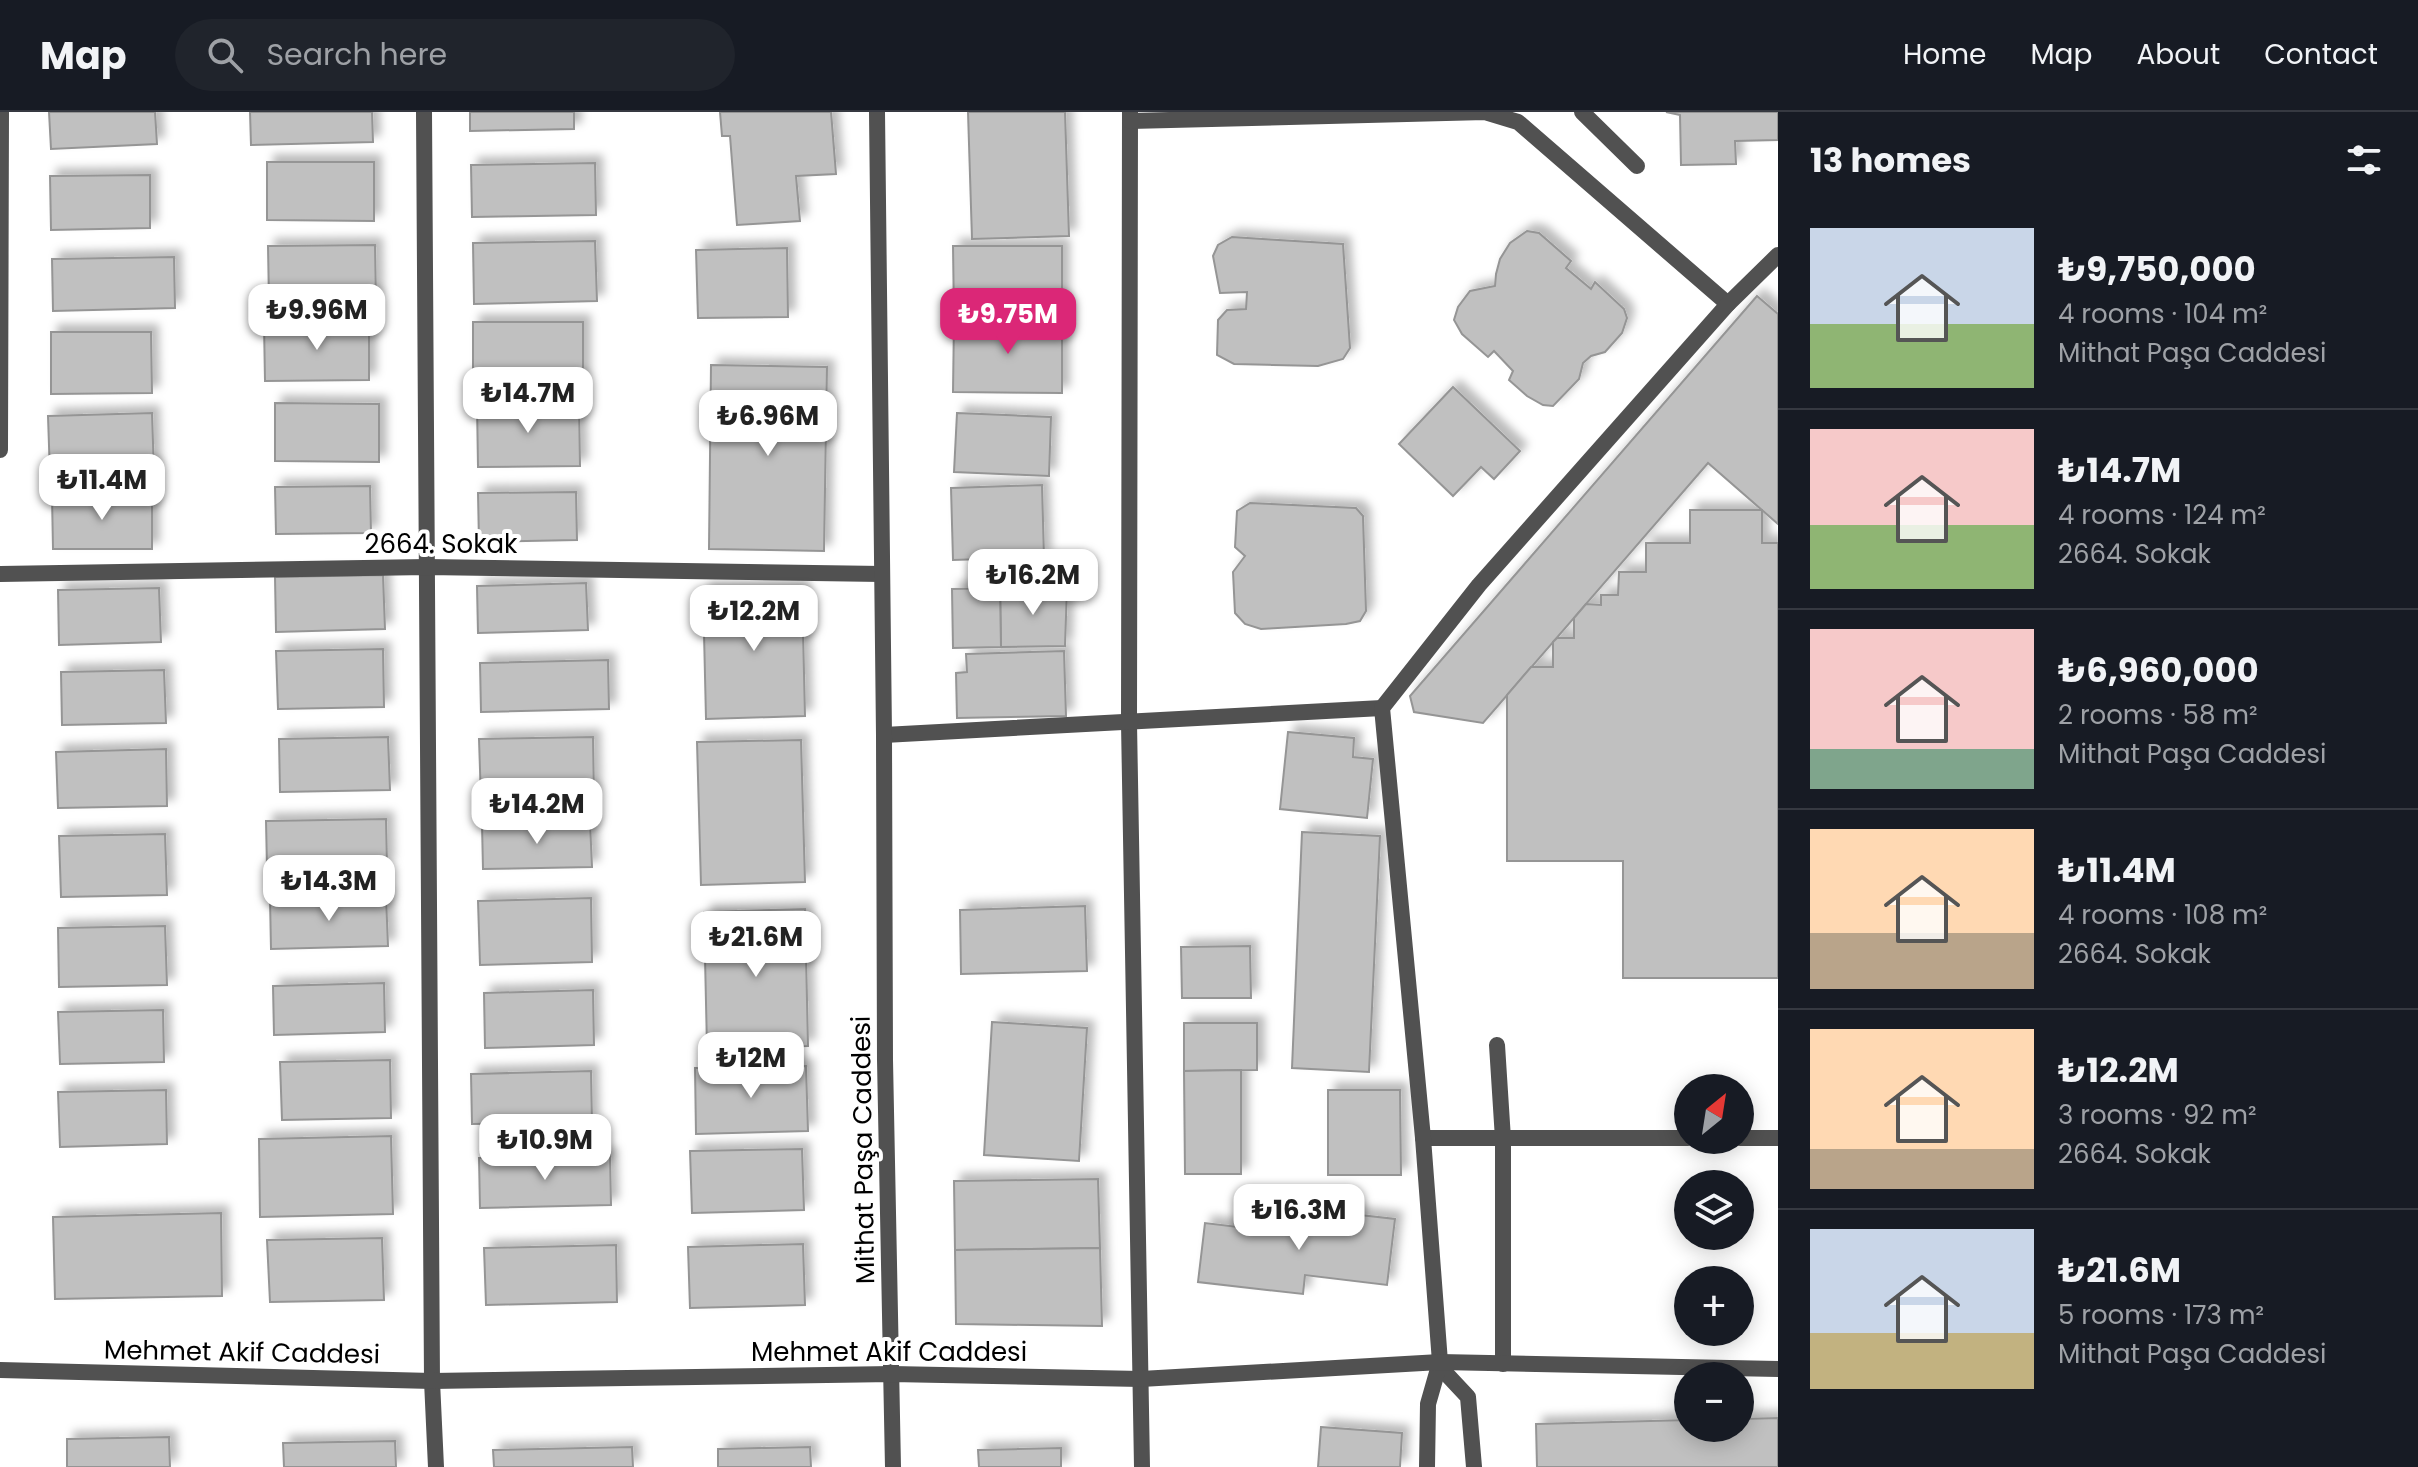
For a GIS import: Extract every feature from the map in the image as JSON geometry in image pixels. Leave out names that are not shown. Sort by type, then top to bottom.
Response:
[{"type":"street","points":[[0,450],[1,112]]},
{"type":"street","points":[[424,112],[432,1381],[436,1467]]},
{"type":"street","name":"Mithat Paşa Caddesi","points":[[877,112],[885,1060],[893,1467]]},
{"type":"street","points":[[1142,1467],[1129,723],[1130,116],[1485,112],[1518,122],[1728,304]]},
{"type":"street","points":[[1582,112],[1637,166]]},
{"type":"street","points":[[1427,1467],[1428,1404],[1440,1364],[1423,1138],[1382,708],[1479,585],[1728,304],[1778,255]]},
{"type":"street","name":"2664. Sokak","points":[[0,574],[427,567],[882,574]]},
{"type":"street","points":[[884,735],[1382,708]]},
{"type":"street","points":[[1497,1045],[1503,1139],[1503,1364]]},
{"type":"street","points":[[1423,1138],[1674,1138]]},
{"type":"street","points":[[1754,1138],[1778,1138]]},
{"type":"street","points":[[1440,1364],[1468,1397],[1474,1467]]},
{"type":"street","name":"Mehmet Akif Caddesi","points":[[0,1370],[432,1381],[892,1374],[1141,1379],[1440,1364],[1778,1369]]},
{"type":"building","points":[[49,112],[155,112],[157,144],[51,149]]},
{"type":"building","points":[[250,112],[372,112],[373,142],[251,145]]},
{"type":"building","points":[[470,112],[574,112],[574,129],[470,131]]},
{"type":"building","points":[[720,112],[831,112],[836,174],[796,176],[800,221],[737,225],[730,136],[722,136]]},
{"type":"building","points":[[968,112],[1065,112],[1069,236],[972,239]]},
{"type":"building","points":[[1666,112],[1778,112],[1778,140],[1735,141],[1736,164],[1681,165],[1680,115]]},
{"type":"building","points":[[267,162],[374,162],[374,221],[267,220]]},
{"type":"building","points":[[595,163],[596,215],[472,217],[471,165]]},
{"type":"building","points":[[150,175],[150,228],[51,230],[50,176]]},
{"type":"building","points":[[1527,231],[1539,233],[1571,261],[1566,268],[1591,289],[1595,282],[1624,309],[1627,318],[1622,333],[1605,352],[1591,356],[1583,363],[1579,379],[1553,406],[1543,405],[1527,396],[1509,380],[1513,371],[1494,351],[1488,357],[1462,334],[1454,320],[1458,307],[1470,291],[1495,286],[1500,259],[1510,243]]},
{"type":"building","points":[[1232,237],[1343,244],[1350,348],[1343,359],[1318,366],[1234,364],[1217,355],[1218,320],[1227,310],[1246,309],[1247,292],[1220,293],[1213,256],[1218,245]]},
{"type":"building","points":[[595,241],[597,301],[474,304],[473,243]]},
{"type":"building","points":[[375,245],[376,300],[269,302],[268,246]]},
{"type":"building","points":[[953,246],[1062,246],[1062,319],[954,319]]},
{"type":"building","points":[[787,248],[788,317],[698,318],[696,250]]},
{"type":"building","points":[[174,257],[175,308],[53,311],[52,259]]},
{"type":"building","points":[[1757,296],[1778,314],[1778,524],[1708,463],[1483,723],[1414,712],[1410,696]]},
{"type":"building","points":[[954,319],[1062,319],[1062,393],[953,392]]},
{"type":"building","points":[[473,322],[583,322],[583,383],[473,383]]},
{"type":"building","points":[[264,324],[369,324],[369,380],[265,381]]},
{"type":"building","points":[[51,332],[151,332],[152,393],[51,394]]},
{"type":"building","points":[[711,365],[827,367],[824,551],[709,549]]},
{"type":"building","points":[[1453,387],[1520,451],[1494,479],[1481,467],[1453,496],[1399,444]]},
{"type":"building","points":[[275,403],[379,404],[379,462],[275,461]]},
{"type":"building","points":[[579,403],[580,466],[478,467],[477,404]]},
{"type":"building","points":[[152,413],[154,473],[50,475],[48,416]]},
{"type":"building","points":[[957,413],[1051,417],[1049,476],[954,472]]},
{"type":"building","points":[[1042,485],[1044,557],[953,560],[951,488]]},
{"type":"building","points":[[370,486],[371,533],[276,534],[275,487]]},
{"type":"building","points":[[576,492],[577,540],[479,542],[478,493]]},
{"type":"building","points":[[52,496],[152,496],[152,549],[53,549]]},
{"type":"building","points":[[1250,503],[1356,508],[1363,516],[1366,611],[1360,621],[1261,629],[1245,624],[1235,613],[1233,572],[1245,556],[1235,547],[1237,511]]},
{"type":"building","points":[[1690,510],[1762,510],[1762,543],[1778,543],[1778,978],[1623,978],[1623,861],[1507,861],[1507,695],[1531,667],[1553,667],[1553,642],[1557,638],[1574,638],[1574,618],[1586,604],[1601,605],[1601,595],[1618,595],[1619,572],[1646,572],[1646,543],[1690,543]]},
{"type":"building","points":[[383,575],[385,629],[276,632],[275,577]]},
{"type":"building","points":[[586,583],[588,630],[478,633],[477,586]]},
{"type":"building","points":[[1067,587],[1065,646],[1001,647],[1000,588]]},
{"type":"building","points":[[159,588],[161,642],[59,645],[58,590]]},
{"type":"building","points":[[802,588],[805,716],[706,719],[703,590]]},
{"type":"building","points":[[1000,588],[1001,647],[953,648],[952,589]]},
{"type":"building","points":[[383,649],[384,707],[278,709],[276,651]]},
{"type":"building","points":[[1064,651],[1066,716],[957,718],[956,673],[967,672],[966,654]]},
{"type":"building","points":[[608,660],[609,709],[481,712],[480,663]]},
{"type":"building","points":[[164,670],[166,723],[62,725],[61,672]]},
{"type":"building","points":[[1288,732],[1354,738],[1353,757],[1373,759],[1367,818],[1280,809]]},
{"type":"building","points":[[388,737],[390,790],[280,792],[279,739]]},
{"type":"building","points":[[593,737],[594,797],[481,800],[479,739]]},
{"type":"building","points":[[801,740],[805,882],[701,885],[697,742]]},
{"type":"building","points":[[166,749],[167,806],[58,808],[56,752]]},
{"type":"building","points":[[386,819],[387,865],[267,868],[266,821]]},
{"type":"building","points":[[590,822],[592,867],[483,869],[482,824]]},
{"type":"building","points":[[1302,832],[1380,836],[1369,1072],[1292,1068]]},
{"type":"building","points":[[165,834],[167,895],[61,897],[59,836]]},
{"type":"building","points":[[386,896],[388,946],[271,949],[270,899]]},
{"type":"building","points":[[591,898],[592,962],[480,965],[478,901]]},
{"type":"building","points":[[1085,906],[1087,971],[961,974],[960,910]]},
{"type":"building","points":[[805,909],[808,1046],[707,1048],[704,912]]},
{"type":"building","points":[[165,926],[167,985],[59,987],[58,928]]},
{"type":"building","points":[[1250,946],[1251,998],[1182,998],[1181,947]]},
{"type":"building","points":[[384,983],[385,1032],[274,1035],[273,986]]},
{"type":"building","points":[[593,990],[594,1045],[485,1048],[484,993]]},
{"type":"building","points":[[163,1010],[164,1062],[60,1064],[58,1012]]},
{"type":"building","points":[[992,1022],[1087,1028],[1079,1161],[984,1155]]},
{"type":"building","points":[[1184,1023],[1257,1023],[1257,1070],[1184,1071]]},
{"type":"building","points":[[390,1060],[391,1118],[282,1120],[280,1062]]},
{"type":"building","points":[[806,1066],[808,1131],[696,1134],[695,1068]]},
{"type":"building","points":[[1241,1070],[1241,1174],[1185,1174],[1184,1071]]},
{"type":"building","points":[[591,1071],[592,1122],[472,1124],[471,1074]]},
{"type":"building","points":[[166,1090],[167,1144],[60,1147],[58,1092]]},
{"type":"building","points":[[1328,1090],[1400,1090],[1401,1175],[1328,1175]]},
{"type":"building","points":[[391,1136],[393,1214],[260,1217],[259,1139]]},
{"type":"building","points":[[802,1149],[804,1210],[692,1213],[690,1151]]},
{"type":"building","points":[[610,1155],[611,1205],[480,1208],[479,1158]]},
{"type":"building","points":[[1098,1179],[1100,1248],[955,1250],[954,1181]]},
{"type":"building","points":[[1299,1208],[1395,1219],[1387,1285],[1305,1275],[1303,1294],[1198,1282],[1205,1223],[1297,1234]]},
{"type":"building","points":[[221,1213],[222,1296],[55,1299],[53,1217]]},
{"type":"building","points":[[382,1238],[384,1300],[270,1302],[267,1240]]},
{"type":"building","points":[[803,1244],[805,1305],[690,1308],[688,1247]]},
{"type":"building","points":[[616,1245],[617,1302],[486,1305],[484,1248]]},
{"type":"building","points":[[1100,1248],[1102,1326],[956,1324],[955,1250]]},
{"type":"building","points":[[1778,1418],[1778,1467],[1537,1467],[1536,1424],[1674,1420],[1674,1442],[1754,1442],[1754,1419]]},
{"type":"building","points":[[1321,1427],[1402,1433],[1400,1467],[1318,1467]]},
{"type":"building","points":[[169,1437],[170,1467],[67,1467],[67,1439]]},
{"type":"building","points":[[395,1441],[396,1467],[284,1467],[283,1443]]},
{"type":"building","points":[[632,1447],[633,1467],[494,1467],[493,1450]]},
{"type":"building","points":[[810,1447],[811,1467],[718,1467],[718,1449]]},
{"type":"building","points":[[1061,1448],[1061,1467],[979,1467],[978,1450]]}]
